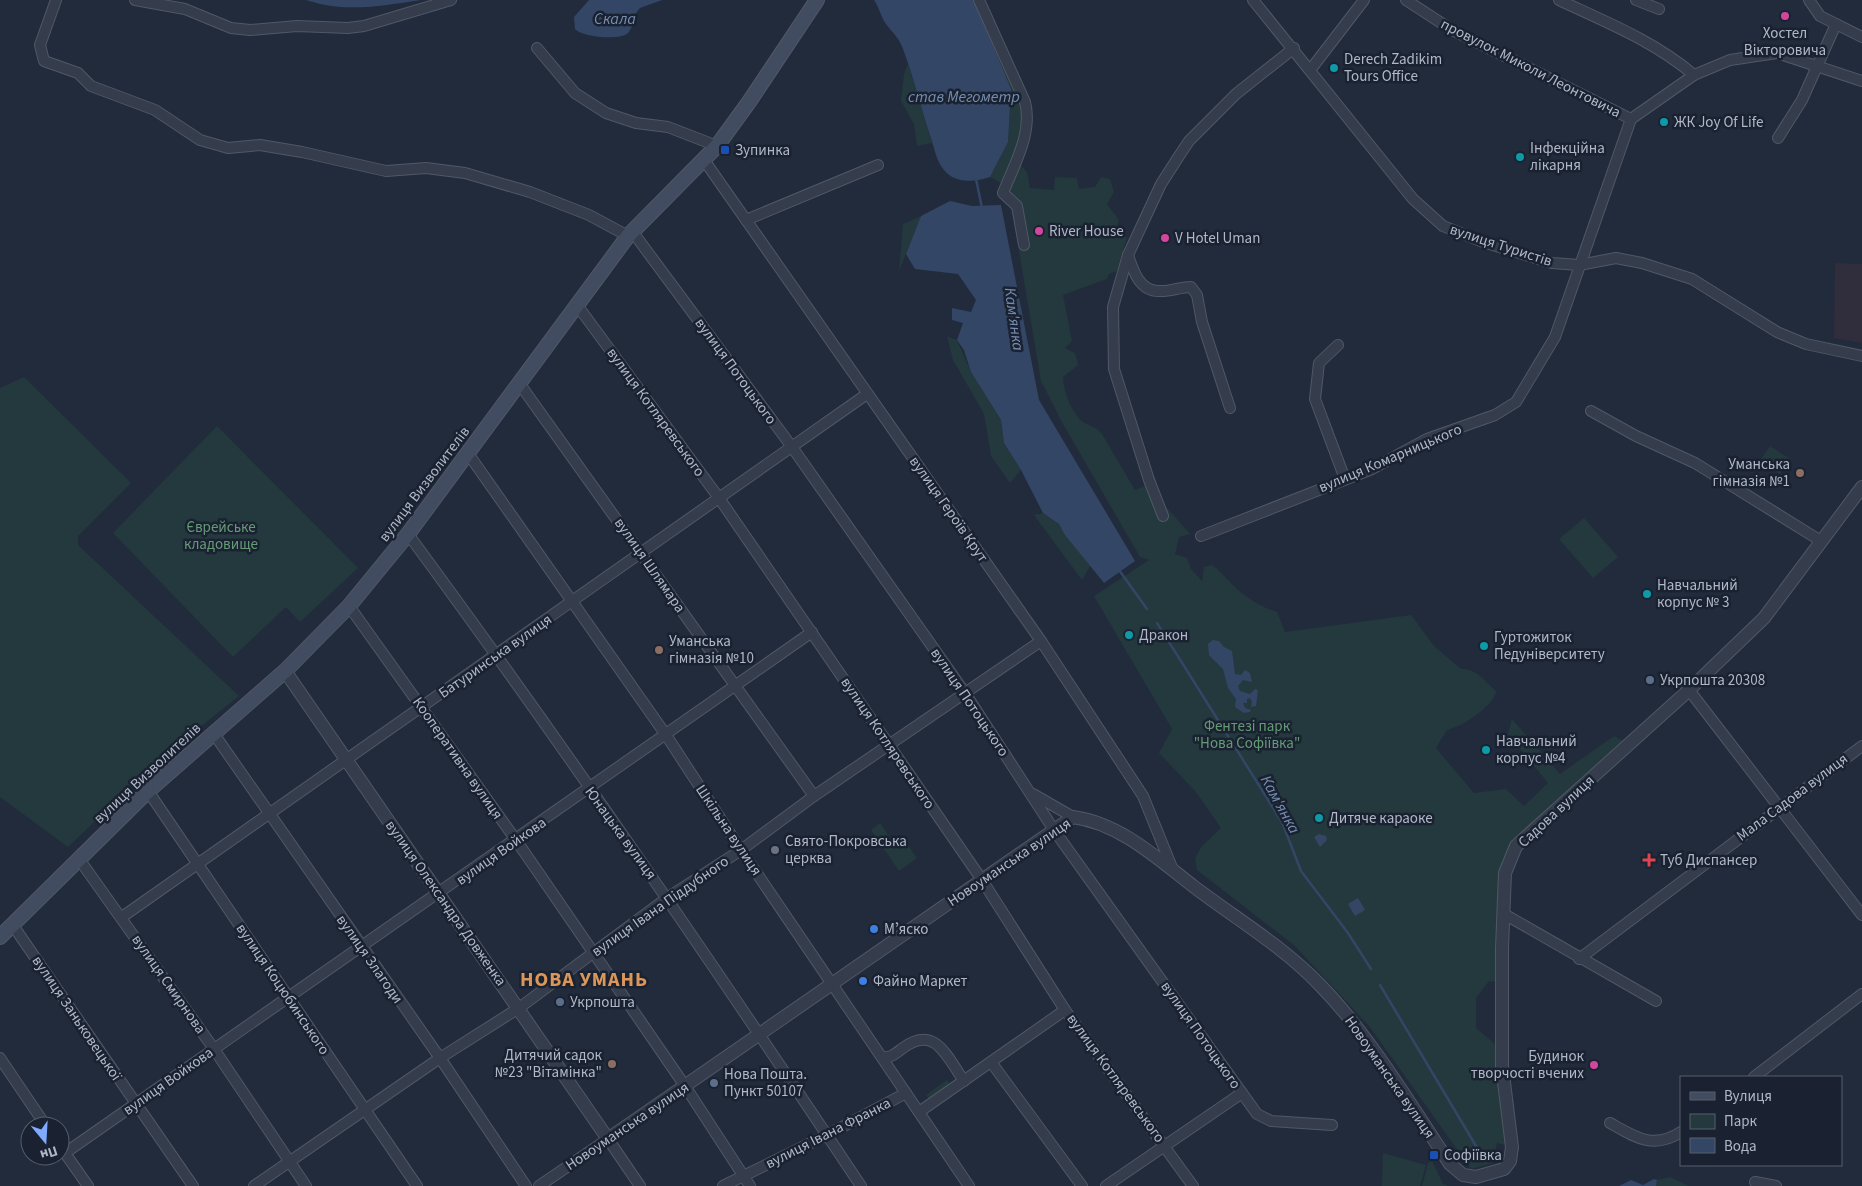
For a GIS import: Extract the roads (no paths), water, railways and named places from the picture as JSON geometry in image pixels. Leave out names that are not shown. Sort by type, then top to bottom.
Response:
[{"type":"main road","name":"вулиця Визволителів","points":[[0,937],[148,791],[285,671],[349,606],[408,534],[630,233],[717,146],[749,102],[817,0]]},
{"type":"street","points":[[56,0],[40,45],[44,61],[78,73],[91,86],[115,97],[155,110],[200,140],[228,148],[260,145],[302,152],[386,171],[426,168],[464,173],[530,192],[630,233]]},
{"type":"street","points":[[135,0],[185,9],[231,28],[250,30],[297,26],[348,28],[364,26],[451,0]]},
{"type":"street","points":[[979,0],[1025,102],[1028,115],[1026,133],[1003,193],[1017,206],[1024,245]]},
{"type":"street","name":"вулиця Туристів","points":[[1253,0],[1311,69],[1413,199],[1443,226],[1483,242],[1552,263],[1579,265],[1616,258],[1642,263],[1692,279],[1777,332],[1806,344],[1862,356]]},
{"type":"street","points":[[1311,69],[1364,0]]},
{"type":"street","name":"провулок Миколи Леонтовича","points":[[1406,0],[1452,30],[1631,119]]},
{"type":"street","points":[[1559,0],[1647,42],[1674,58],[1694,74]]},
{"type":"street","points":[[1636,0],[1659,9]]},
{"type":"street","points":[[1809,0],[1820,16],[1862,37]]},
{"type":"street","points":[[1778,138],[1802,100],[1836,24]]},
{"type":"street","points":[[537,48],[574,93],[606,113],[636,123],[668,127],[717,146]]},
{"type":"street","points":[[1164,516],[1149,480],[1114,369],[1113,307],[1128,255],[1161,184],[1189,141],[1236,94],[1294,48]]},
{"type":"street","points":[[1631,119],[1694,74],[1730,60],[1777,53],[1819,65],[1862,81]]},
{"type":"street","name":"вулиця Комарницького","points":[[1201,536],[1345,478],[1370,470],[1427,439],[1495,415],[1516,402],[1555,337],[1631,119]]},
{"type":"street","name":"вулиця Героїв Крут","points":[[704,160],[1041,641],[1143,796],[1174,871]]},
{"type":"street","points":[[746,220],[878,165]]},
{"type":"street","name":"вулиця Потоцького","points":[[630,233],[792,447],[965,693],[1054,830],[1257,1114],[1270,1121],[1332,1125]]},
{"type":"street","points":[[1128,255],[1140,283],[1149,289],[1159,291],[1191,287],[1194,291],[1230,408]]},
{"type":"street","name":"вулиця Котляревського","points":[[577,305],[719,498],[982,880],[1066,1010],[1193,1186]]},
{"type":"street","points":[[1338,345],[1319,362],[1315,399],[1345,478]]},
{"type":"street","name":"вулиця Шлямара","points":[[519,383],[814,796]]},
{"type":"street","name":"Батуринська вулиця","points":[[122,916],[867,394]]},
{"type":"street","points":[[1591,411],[1636,436],[1695,463],[1821,541]]},
{"type":"street","name":"Шкільна вулиця","points":[[467,452],[666,735],[741,850],[969,1186]]},
{"type":"street","name":"Садова вулиця","points":[[1476,1177],[1504,1169],[1510,1161],[1512,1147],[1502,1066],[1504,914],[1505,873],[1516,846],[1689,690],[1764,618],[1862,487]]},
{"type":"street","name":"Юнацька вулиця","points":[[408,534],[497,655],[667,898],[862,1186]]},
{"type":"street","name":"Кооперативна вулиця","points":[[349,606],[594,952],[750,1186]]},
{"type":"street","name":"вулиця Войкова","points":[[70,1145],[135,1104],[361,948],[812,632]]},
{"type":"street","name":"вулиця Івана Піддубного","points":[[254,1186],[440,1058],[519,1008],[667,898],[741,850],[814,796],[1041,641]]},
{"type":"street","name":"вулиця Олександра Довженка","points":[[285,671],[640,1186]]},
{"type":"street","points":[[1689,690],[1862,915]]},
{"type":"street","name":"вулиця Злагоди","points":[[214,734],[361,948],[440,1058],[526,1186]]},
{"type":"street","name":"Мала Садова вулиця","points":[[1579,959],[1862,746]]},
{"type":"street","name":"вулиця Коцюбинського","points":[[148,791],[417,1186]]},
{"type":"street","points":[[1032,794],[1073,817]]},
{"type":"street","name":"Новоуманська вулиця","points":[[539,1186],[1073,817],[1091,820],[1119,832],[1260,932],[1318,983],[1357,1026],[1450,1164],[1463,1175],[1476,1177]]},
{"type":"street","name":"вулиця Смирнова","points":[[79,859],[122,916],[306,1186]]},
{"type":"street","points":[[1504,914],[1579,959],[1656,1001]]},
{"type":"street","name":"вулиця Заньковецької","points":[[12,924],[193,1186]]},
{"type":"street","points":[[1755,1076],[1862,994]]},
{"type":"street","points":[[919,1112],[1066,1010]]},
{"type":"street","points":[[882,1057],[891,1057],[913,1041],[921,1038],[930,1040],[939,1045],[964,1081]]},
{"type":"street","points":[[0,1058],[39,1116]]},
{"type":"street","points":[[992,1062],[1082,1186]]},
{"type":"street","name":"вулиця Івана Франка","points":[[723,1186],[827,1135],[906,1093]]},
{"type":"street","points":[[1106,1186],[1242,1093]]},
{"type":"street","points":[[1610,1123],[1634,1136],[1654,1142],[1670,1140],[1680,1133]]},
{"type":"street","points":[[70,1161],[88,1186]]},
{"type":"street","points":[[1756,1182],[1776,1186]]},
{"type":"water","points":[[306,0],[421,0],[377,6],[349,7],[320,4]]},
{"type":"water","name":"Скала","points":[[589,0],[662,0],[640,8],[628,33],[617,37],[601,37],[585,34],[575,29],[574,17]]},
{"type":"water","name":"став Мегометр","points":[[874,0],[974,0],[1011,89],[1008,142],[990,177],[972,181],[959,180],[949,175],[942,167],[936,155],[902,45],[884,21]]},
{"type":"water","points":[[950,201],[972,206],[1001,205],[1039,400],[1135,561],[1104,583],[1065,535],[1059,524],[1043,513],[1021,470],[1004,443],[1001,420],[971,372],[964,350],[957,340],[963,323],[952,320],[952,308],[971,312],[976,300],[958,274],[915,269],[906,254],[921,216]]},
{"type":"water","points":[[1213,640],[1219,641],[1224,647],[1232,651],[1235,674],[1241,675],[1245,670],[1250,673],[1252,682],[1243,680],[1238,686],[1240,691],[1250,694],[1255,689],[1258,690],[1256,706],[1251,707],[1252,702],[1250,698],[1247,699],[1247,703],[1243,703],[1245,708],[1251,710],[1250,712],[1244,713],[1235,707],[1236,699],[1228,688],[1223,669],[1209,655],[1208,644]]},
{"type":"water","points":[[1319,834],[1326,836],[1327,840],[1320,847],[1314,837]]},
{"type":"water","points":[[1358,898],[1365,910],[1355,916],[1348,904]]},
{"type":"water","points":[[1654,1179],[1657,1180],[1656,1186],[1619,1186],[1631,1180],[1643,1185]]},
{"type":"waterway","name":"Кам'янка","points":[[976,179],[982,208]]},
{"type":"waterway","name":"Кам'янка","points":[[1119,570],[1147,609]]},
{"type":"waterway","name":"Кам'янка","points":[[1157,623],[1282,822],[1301,871],[1348,933],[1371,969]]},
{"type":"waterway","name":"Кам'янка","points":[[1380,985],[1482,1156]]},
{"type":"place","name":"Хостел Вікторовича","points":[[1785,16]]},
{"type":"place","name":"Derech Zadikim Tours Office","points":[[1334,68]]},
{"type":"place","name":"ЖК Joy Of Life","points":[[1664,122]]},
{"type":"place","name":"Зупинка","points":[[725,150]]},
{"type":"place","name":"Інфекційна лікарня","points":[[1520,157]]},
{"type":"place","name":"River House","points":[[1039,231]]},
{"type":"place","name":"V Hotel Uman","points":[[1165,238]]},
{"type":"place","name":"Уманська гімназія №1","points":[[1800,473]]},
{"type":"place","name":"Навчальний корпус № 3","points":[[1647,594]]},
{"type":"place","name":"Дракон","points":[[1129,635]]},
{"type":"place","name":"Гуртожиток Педуніверситету","points":[[1484,646]]},
{"type":"place","name":"Уманська гімназія №10","points":[[659,650]]},
{"type":"place","name":"Укрпошта 20308","points":[[1650,680]]},
{"type":"place","name":"Навчальний корпус №4","points":[[1486,750]]},
{"type":"place","name":"Дитяче караоке","points":[[1319,818]]},
{"type":"place","name":"Свято-Покровська церква","points":[[775,850]]},
{"type":"place","name":"Туб Диспансер","points":[[1649,860]]},
{"type":"place","name":"Мʼяско","points":[[874,929]]},
{"type":"place","name":"Файно Маркет","points":[[863,981]]},
{"type":"place","name":"Укрпошта","points":[[560,1002]]},
{"type":"place","name":"Дитячий садок №23 \"Вітамінка\"","points":[[612,1064]]},
{"type":"place","name":"Будинок творчості вчених","points":[[1594,1065]]},
{"type":"place","name":"Нова Пошта. Пункт 50107","points":[[714,1083]]},
{"type":"place","name":"Софіївка","points":[[1434,1155]]},
{"type":"district","name":"НОВА УМАНЬ","points":[[584,979]]},
{"type":"park label","name":"Єврейське кладовище","points":[[221,536]]},
{"type":"park label","name":"Фентезі парк \"Нова Софіївка\"","points":[[1247,734]]}]
